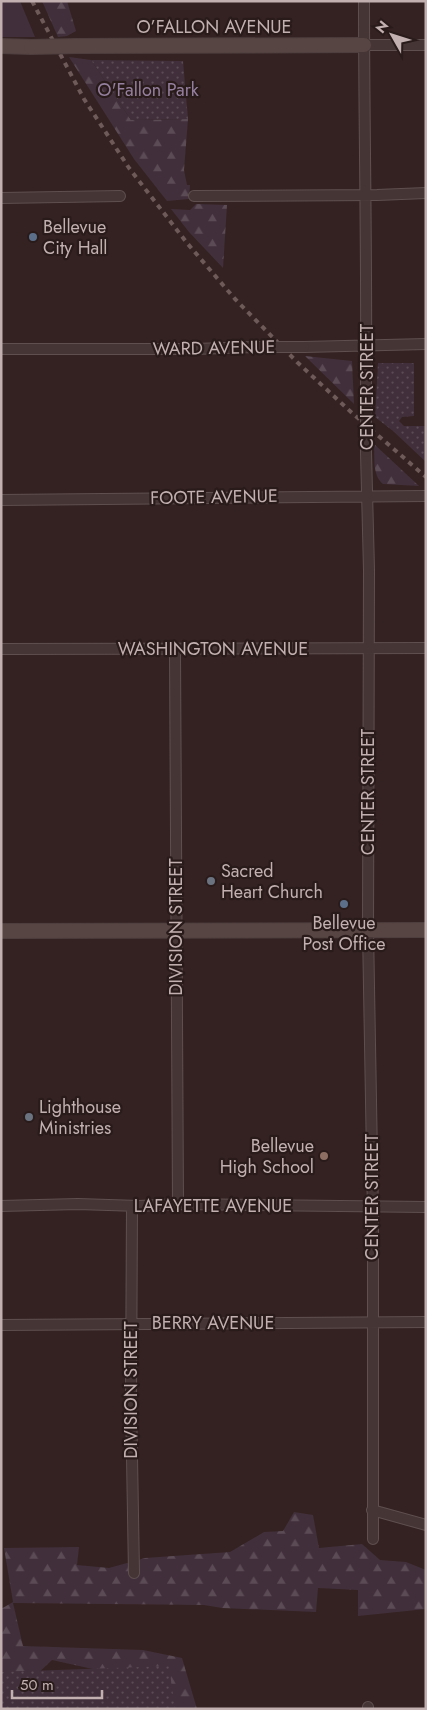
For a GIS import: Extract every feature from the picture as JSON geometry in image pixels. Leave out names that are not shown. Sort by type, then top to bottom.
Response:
[{"type":"street","name":"CENTER STREET","points":[[364,1],[367,268],[366,496],[369,570],[368,930],[373,1207],[373,1540]]},
{"type":"street","name":"O’FALLON AVENUE","points":[[1,46],[426,45]]},
{"type":"street","points":[[194,196],[426,193]]},
{"type":"street","points":[[1,198],[120,196]]},
{"type":"street","name":"WARD AVENUE","points":[[1,349],[194,349],[426,344]]},
{"type":"street","name":"FOOTE AVENUE","points":[[1,500],[421,496]]},
{"type":"street","name":"WASHINGTON AVENUE","points":[[1,649],[426,648]]},
{"type":"street","name":"DIVISION STREET","points":[[175,650],[178,1204]]},
{"type":"street","points":[[1,931],[426,930]]},
{"type":"street","name":"LAFAYETTE AVENUE","points":[[1,1206],[178,1204],[426,1207]]},
{"type":"street","name":"DIVISION STREET","points":[[132,1206],[131,1323],[134,1573]]},
{"type":"street","name":"BERRY AVENUE","points":[[1,1325],[426,1322]]},
{"type":"street","points":[[372,1510],[426,1525]]},
{"type":"green space","points":[[1,1],[20,1],[35,37],[1,37]]},
{"type":"green space","points":[[42,1],[67,1],[76,31],[67,36],[58,37]]},
{"type":"green space","points":[[69,57],[91,60],[131,120],[188,119],[184,170],[187,185],[190,185],[189,199],[167,201],[134,159]]},
{"type":"green space","name":"O'Fallon Park","points":[[91,60],[183,61],[188,119],[131,120]]},
{"type":"green space","points":[[196,204],[227,205],[223,268],[189,232],[171,209],[190,210]]},
{"type":"green space","points":[[305,356],[352,361],[354,404]]},
{"type":"green space","points":[[378,363],[414,363],[414,416],[402,417],[399,421],[404,426],[426,426],[426,462],[375,417]]},
{"type":"green space","points":[[374,444],[419,486],[383,484],[377,476]]},
{"type":"green space","points":[[294,1512],[313,1515],[319,1548],[362,1544],[380,1560],[406,1562],[426,1570],[426,1609],[358,1616],[358,1590],[318,1588],[316,1612],[222,1608],[204,1605],[13,1603],[23,1646],[143,1650],[182,1658],[197,1709],[152,1709],[147,1681],[52,1660],[18,1692],[1,1692],[1,1609],[13,1602],[4,1548],[79,1547],[77,1565],[109,1568],[145,1558],[230,1552],[264,1532],[283,1531]]},
{"type":"green space","points":[[169,1666],[175,1709],[1,1709],[1,1672]]},
{"type":"railway","points":[[32,1],[84,99],[129,168],[187,243],[235,299],[297,362],[426,477]]},
{"type":"place","name":"Bellevue City Hall","points":[[33,237]]},
{"type":"place","name":"Sacred Heart Church","points":[[211,881]]},
{"type":"place","name":"Bellevue Post Office","points":[[344,904]]},
{"type":"place","name":"Lighthouse Ministries","points":[[29,1117]]},
{"type":"place","name":"Bellevue High School","points":[[324,1156]]}]
